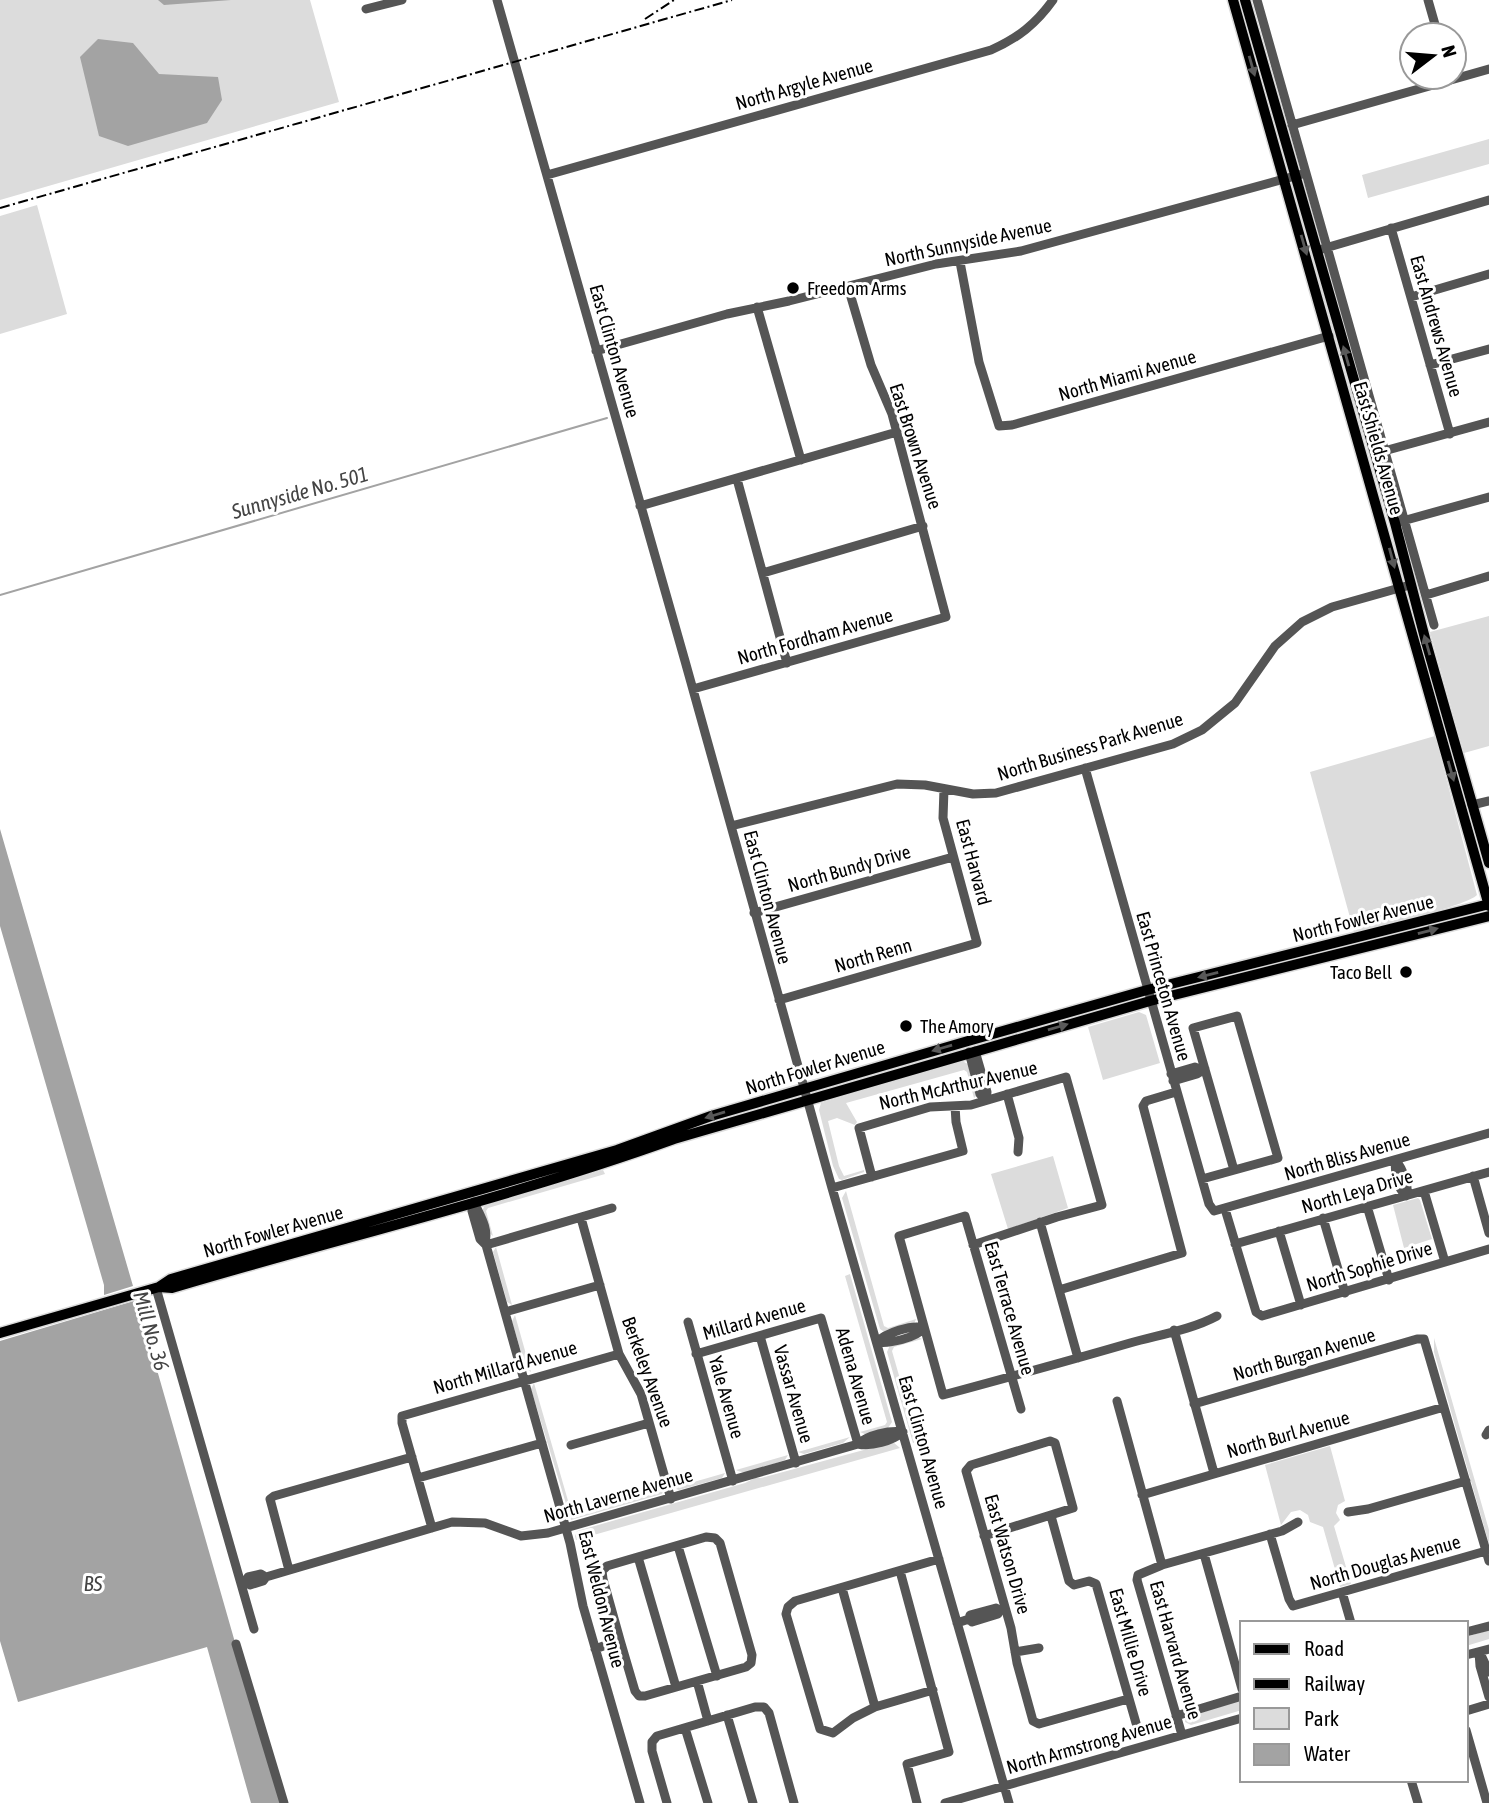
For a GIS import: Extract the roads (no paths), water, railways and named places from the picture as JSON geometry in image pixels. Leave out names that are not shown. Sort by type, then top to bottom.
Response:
[{"type":"main road","name":"East Shields Avenue","points":[[1233,0],[1322,249],[1400,522],[1405,586],[1423,673],[1489,905]]},
{"type":"main road","name":"East Shields Avenue","points":[[1245,0],[1295,176],[1329,336],[1384,527],[1455,744],[1489,863]]},
{"type":"main road","points":[[1423,673],[1433,692],[1450,744],[1455,744]]},
{"type":"main road","name":"North Fowler Avenue","points":[[806,1094],[972,1051],[1149,995],[1322,946],[1489,905]]},
{"type":"main road","name":"North Fowler Avenue","points":[[0,1333],[157,1288],[172,1288],[635,1153],[806,1094],[1020,1026],[1149,995],[1242,977],[1489,916]]},
{"type":"main road","points":[[1242,977],[1251,969],[1296,958],[1322,946]]},
{"type":"main road","points":[[972,1051],[974,1045],[1014,1033],[1020,1026]]},
{"type":"main road","name":"North Fowler Avenue","points":[[157,1288],[171,1279],[356,1226],[474,1200]]},
{"type":"main road","points":[[295,1252],[296,1247],[356,1226]]},
{"type":"street","points":[[366,9],[402,0]]},
{"type":"street","name":"East Clinton Avenue","points":[[497,0],[832,1188],[1009,1803]]},
{"type":"street","name":"North Argyle Avenue","points":[[547,175],[990,50],[1020,35],[1038,21],[1054,0]]},
{"type":"street","name":"East Shields Avenue","points":[[1256,0],[1292,125],[1295,176]]},
{"type":"street","points":[[1428,0],[1434,21]]},
{"type":"street","points":[[1468,74],[1489,69]]},
{"type":"street","points":[[1292,125],[1406,91]]},
{"type":"street","name":"North Sunnyside Avenue","points":[[596,351],[757,307],[936,264],[1021,251],[1295,176]]},
{"type":"street","points":[[1322,249],[1489,200]]},
{"type":"street","name":"East Andrews Avenue","points":[[1391,228],[1450,434]]},
{"type":"street","name":"East Shields Avenue","points":[[1322,249],[1384,451],[1400,522],[1434,625]]},
{"type":"street","name":"North Miami Avenue","points":[[960,262],[979,362],[999,426],[1012,425],[1329,336]]},
{"type":"street","points":[[1411,297],[1489,274]]},
{"type":"street","name":"East Brown Avenue","points":[[848,287],[871,365],[891,410],[946,617]]},
{"type":"street","points":[[757,307],[801,460]]},
{"type":"street","points":[[1430,365],[1489,349]]},
{"type":"street","points":[[1384,451],[1489,422]]},
{"type":"street","points":[[640,506],[897,432]]},
{"type":"street","points":[[737,479],[787,663]]},
{"type":"street","points":[[1384,527],[1489,496]]},
{"type":"street","points":[[763,573],[923,526]]},
{"type":"street","points":[[1426,595],[1489,576]]},
{"type":"street","name":"North Business Park Avenue","points":[[731,826],[897,784],[925,785],[973,794],[996,793],[1173,744],[1202,730],[1236,703],[1275,646],[1302,622],[1332,607],[1405,586]]},
{"type":"street","name":"North Fordham Avenue","points":[[693,689],[946,617]]},
{"type":"street","name":"East Princeton Avenue","points":[[1085,768],[1176,1092],[1209,1204],[1214,1211]]},
{"type":"street","name":"East Harvard","points":[[944,789],[943,818],[977,943]]},
{"type":"street","points":[[1472,805],[1489,800]]},
{"type":"street","name":"North Bundy Drive","points":[[754,913],[953,857]]},
{"type":"street","name":"North Renn","points":[[779,1000],[977,943]]},
{"type":"street","points":[[1202,1180],[1278,1158],[1237,1016],[1193,1028],[1197,1071],[1234,1170]]},
{"type":"street","points":[[972,1051],[980,1094],[986,1100]]},
{"type":"street","points":[[1172,1077],[1197,1071]]},
{"type":"street","name":"North McArthur Avenue","points":[[872,1177],[859,1128],[930,1107],[971,1105],[1066,1077],[1102,1205],[1040,1223]]},
{"type":"street","points":[[1059,1290],[1182,1253],[1143,1103],[1176,1092]]},
{"type":"street","points":[[1007,1094],[1019,1138],[1018,1152]]},
{"type":"street","points":[[832,1188],[963,1151],[955,1105]]},
{"type":"street","name":"North Bliss Avenue","points":[[1214,1211],[1489,1133]]},
{"type":"street","points":[[1396,1160],[1408,1190],[1406,1196]]},
{"type":"street","name":"North Leya Drive","points":[[1235,1244],[1489,1172]]},
{"type":"street","points":[[1473,1176],[1489,1233]]},
{"type":"street","points":[[1424,1191],[1445,1262]]},
{"type":"street","name":"East Weldon Avenue","points":[[474,1200],[472,1211],[480,1239],[486,1243],[566,1529],[595,1649],[640,1803]]},
{"type":"street","points":[[1367,1206],[1389,1280]]},
{"type":"street","points":[[486,1243],[612,1208]]},
{"type":"street","points":[[1225,1209],[1235,1244]]},
{"type":"street","name":"East Terrace Avenue","points":[[924,1328],[899,1236],[965,1216],[1021,1409]]},
{"type":"street","name":"Berkeley Avenue","points":[[581,1218],[619,1354],[637,1385],[671,1499]]},
{"type":"street","points":[[1323,1218],[1345,1293]]},
{"type":"street","points":[[973,1245],[1040,1223],[1078,1358]]},
{"type":"street","points":[[1279,1231],[1301,1305]]},
{"type":"street","name":"North Sophie Drive","points":[[1235,1244],[1256,1312],[1260,1316],[1489,1250]]},
{"type":"street","points":[[505,1312],[600,1285]]},
{"type":"street","points":[[157,1288],[244,1583],[254,1629]]},
{"type":"street","points":[[877,1342],[882,1336],[918,1326],[924,1328],[943,1395],[1174,1331],[1217,1316]]},
{"type":"street","name":"Millard Avenue","points":[[696,1354],[821,1318]]},
{"type":"street","name":"Adena Avenue","points":[[821,1318],[858,1444]]},
{"type":"street","name":"Yale Avenue","points":[[688,1322],[733,1481]]},
{"type":"street","points":[[1174,1331],[1214,1473]]},
{"type":"street","name":"Vassar Avenue","points":[[760,1336],[796,1463]]},
{"type":"street","name":"North Burgan Avenue","points":[[1195,1404],[1424,1339],[1444,1407]]},
{"type":"street","name":"North Millard Avenue","points":[[412,1457],[402,1416],[619,1354]]},
{"type":"street","points":[[1117,1401],[1162,1565],[1270,1534],[1298,1522]]},
{"type":"street","points":[[1444,1407],[1488,1556]]},
{"type":"street","name":"North Burl Avenue","points":[[1142,1495],[1444,1407]]},
{"type":"street","points":[[571,1445],[649,1423]]},
{"type":"street","name":"North Laverne Avenue","points":[[244,1583],[248,1577],[261,1574],[266,1577],[453,1522],[485,1522],[521,1536],[566,1529],[858,1444],[865,1446],[896,1437],[902,1432]]},
{"type":"street","name":"East Watson Drive","points":[[1051,1516],[1073,1508],[1056,1446],[1052,1442],[967,1467],[1033,1721],[1039,1724],[1128,1699]]},
{"type":"street","points":[[418,1478],[542,1443]]},
{"type":"street","points":[[289,1570],[270,1499],[274,1496],[412,1457],[432,1528]]},
{"type":"street","points":[[1348,1512],[1368,1509],[1466,1481]]},
{"type":"street","points":[[984,1536],[1051,1516]]},
{"type":"street","name":"East Millie Drive","points":[[1051,1516],[1069,1581],[1074,1585],[1092,1581],[1096,1584],[1136,1723]]},
{"type":"street","name":"North Douglas Avenue","points":[[1270,1534],[1293,1606],[1488,1556]]},
{"type":"street","points":[[706,1537],[715,1538],[720,1543],[752,1655],[751,1663],[717,1676],[639,1696],[635,1691],[602,1571],[607,1566],[638,1557],[706,1537]]},
{"type":"street","points":[[678,1546],[717,1676]]},
{"type":"street","points":[[1204,1554],[1240,1682]]},
{"type":"street","points":[[638,1557],[676,1687]]},
{"type":"street","points":[[933,1690],[875,1707],[853,1718],[833,1733],[820,1730],[786,1614],[794,1601],[939,1559]]},
{"type":"street","name":"East Harvard Avenue","points":[[1162,1565],[1138,1575],[1137,1580],[1182,1735]]},
{"type":"street","points":[[900,1571],[949,1752],[907,1764],[917,1803]]},
{"type":"street","points":[[842,1588],[875,1707]]},
{"type":"street","points":[[1342,1592],[1350,1621]]},
{"type":"street","points":[[957,1623],[969,1619],[972,1622],[998,1614],[1002,1609]]},
{"type":"street","points":[[1468,1632],[1489,1626]]},
{"type":"street","points":[[595,1649],[621,1640]]},
{"type":"street","points":[[236,1644],[284,1803]]},
{"type":"street","points":[[1015,1652],[1039,1648]]},
{"type":"street","points":[[1484,1650],[1489,1672]]},
{"type":"street","points":[[1484,1650],[1480,1667],[1489,1697]]},
{"type":"street","points":[[697,1681],[708,1721]]},
{"type":"street","name":"North Armstrong Avenue","points":[[1176,1716],[1240,1697]]},
{"type":"street","points":[[1468,1710],[1489,1704]]},
{"type":"street","points":[[667,1803],[652,1751],[652,1742],[657,1736],[755,1707],[764,1707],[769,1713],[794,1803]]},
{"type":"street","points":[[727,1715],[753,1803]]},
{"type":"street","name":"North Armstrong Avenue","points":[[945,1803],[1240,1719]]},
{"type":"street","points":[[685,1728],[708,1803]]},
{"type":"street","points":[[1468,1737],[1487,1803]]},
{"type":"street","points":[[1412,1782],[1418,1803]]},
{"type":"water","points":[[158,0],[231,0],[164,5]]},
{"type":"water","points":[[98,39],[133,43],[159,74],[218,77],[222,100],[207,123],[128,146],[99,136],[80,57]]},
{"type":"water","points":[[0,829],[133,1286],[104,1295],[104,1285],[0,926]]},
{"type":"water","name":"BS","points":[[137,1300],[281,1803],[251,1803],[207,1647],[18,1702],[0,1641],[0,1341]]},
{"type":"waterway","name":"Sunnyside No. 501","points":[[0,595],[607,418]]},
{"type":"railway","points":[[645,19],[674,0]]},
{"type":"railway","points":[[0,208],[732,0]]},
{"type":"place","name":"Freedom Arms","points":[[793,288]]},
{"type":"place","name":"Taco Bell","points":[[1406,972]]},
{"type":"place","name":"The Amory","points":[[906,1026]]},
{"type":"water label","name":"Mill No. 36","points":[[151,1331]]}]
